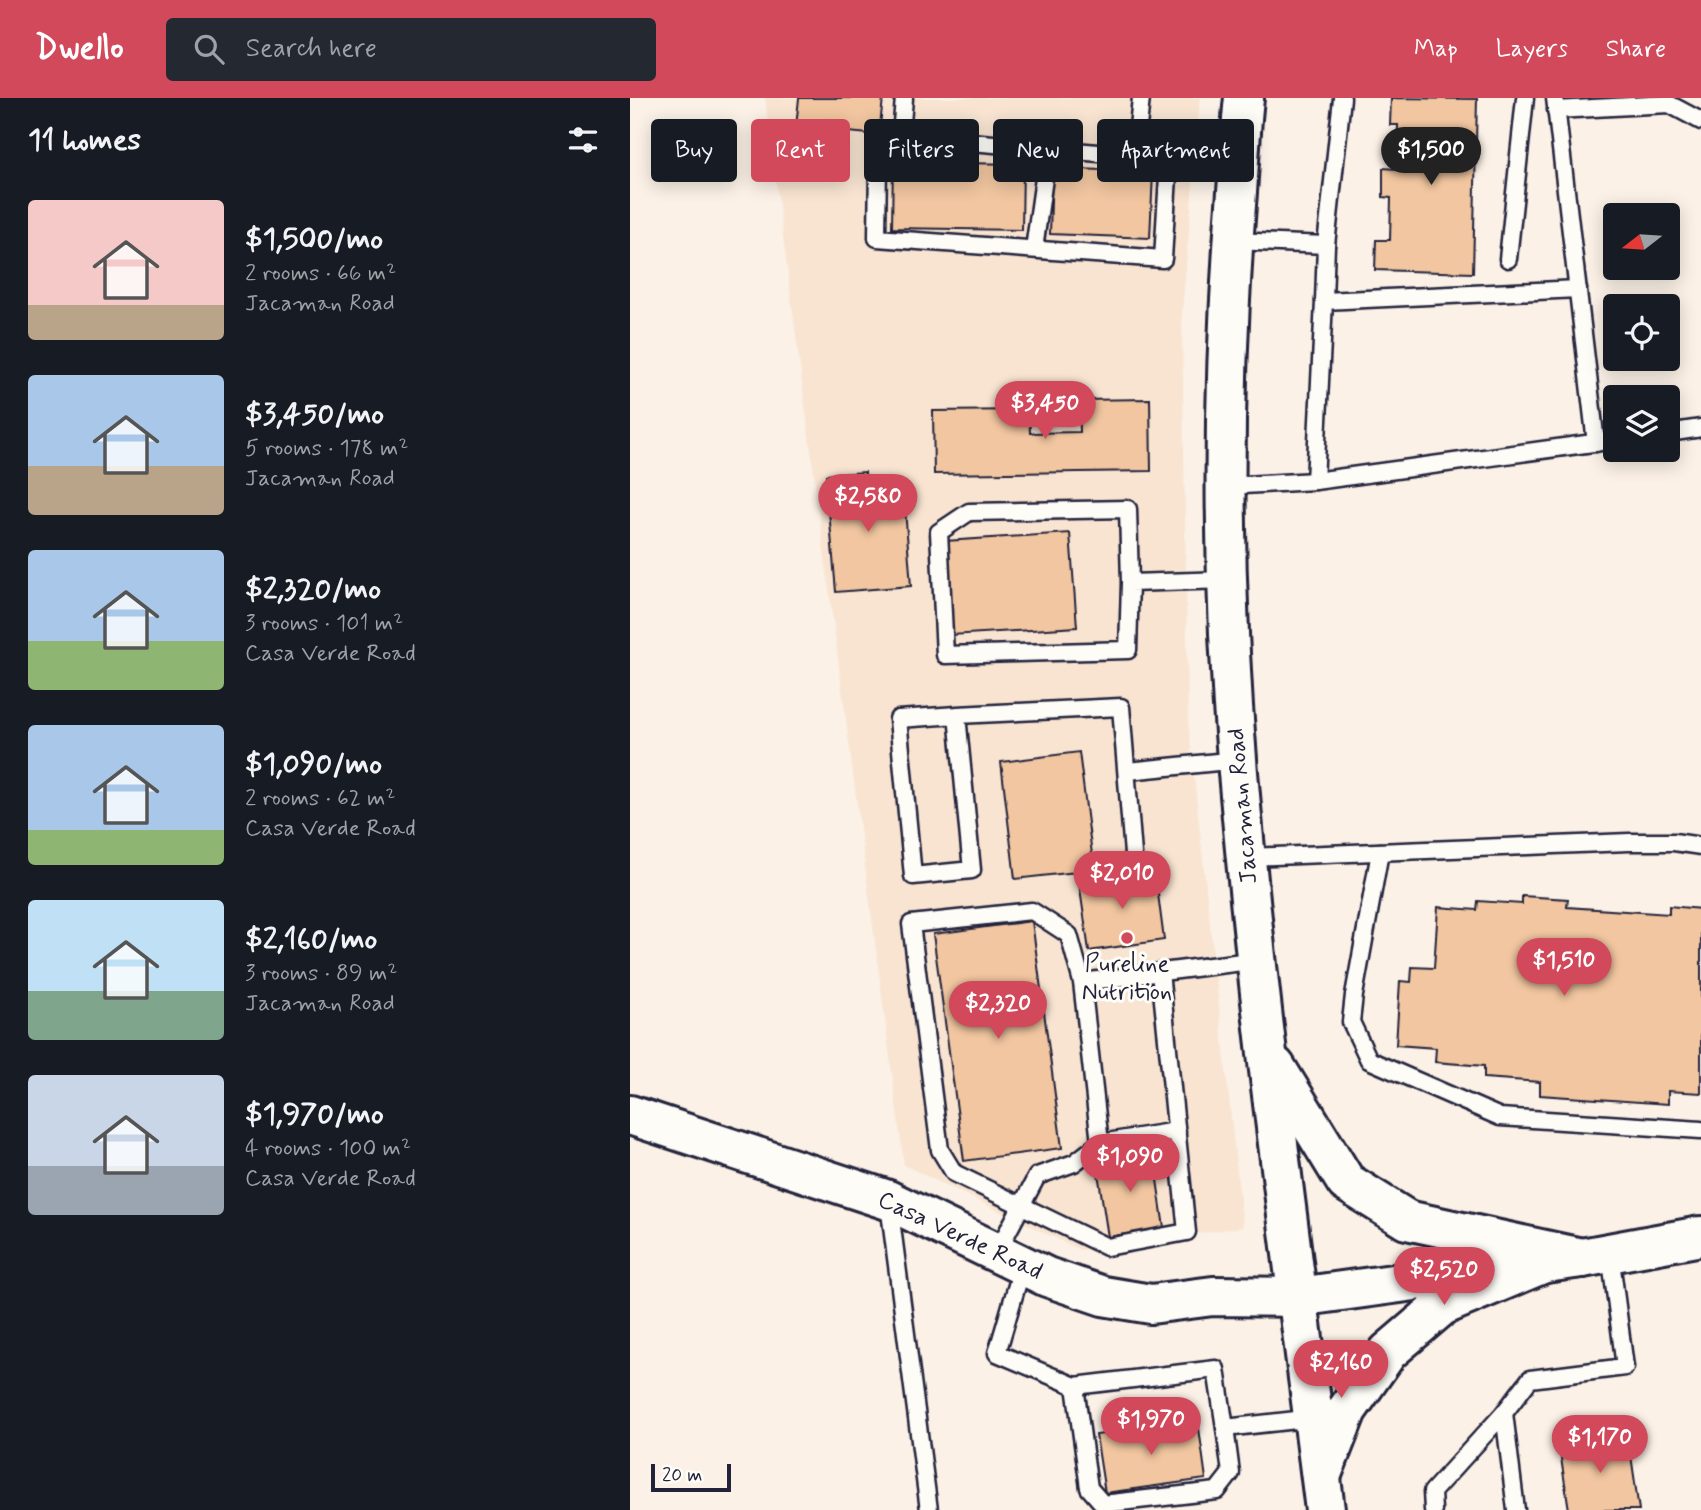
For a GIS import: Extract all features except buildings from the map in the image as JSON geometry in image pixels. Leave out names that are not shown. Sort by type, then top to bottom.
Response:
[{"type":"main road","name":"Jacaman Road","points":[[1242,119],[1244,98]]},
{"type":"main road","name":"Jacaman Road","points":[[1238,182],[1224,447],[1227,580],[1237,760],[1269,1056],[1323,1493]]},
{"type":"main road","points":[[1269,1056],[1346,1182],[1407,1220],[1596,1255]]},
{"type":"main road","name":"Casa Verde Road","points":[[630,1115],[888,1200],[1047,1277],[1103,1296],[1151,1304],[1213,1296],[1298,1297],[1542,1264]]},
{"type":"main road","points":[[1323,1493],[1347,1410],[1388,1352],[1442,1306],[1542,1264],[1701,1236]]},
{"type":"lane","points":[[902,119],[904,98]]},
{"type":"lane","points":[[1139,119],[1141,98]]},
{"type":"lane","points":[[1315,481],[1326,245],[1342,98]]},
{"type":"lane","points":[[1508,259],[1525,98]]},
{"type":"lane","points":[[1596,443],[1555,104],[1669,104],[1701,121]]},
{"type":"lane","points":[[878,182],[877,237],[1163,258],[1168,182]]},
{"type":"lane","points":[[1034,249],[1043,182]]},
{"type":"lane","points":[[1234,241],[1326,245]]},
{"type":"lane","points":[[1324,301],[1578,289]]},
{"type":"lane","points":[[1680,431],[1701,428]]},
{"type":"lane","points":[[1225,486],[1315,481],[1603,442]]},
{"type":"lane","points":[[1128,509],[1130,583],[1128,650],[945,655],[939,532],[969,512],[1128,509]]},
{"type":"lane","points":[[1130,583],[1227,580]]},
{"type":"lane","points":[[957,715],[971,870],[913,876],[898,719],[957,715],[1121,707],[1133,854]]},
{"type":"lane","points":[[1128,771],[1237,760]]},
{"type":"lane","points":[[1247,857],[1629,842],[1674,842],[1701,846]]},
{"type":"lane","points":[[1380,852],[1354,995],[1352,1022],[1369,1060],[1500,1117],[1701,1130]]},
{"type":"lane","points":[[1100,1143],[1082,982],[1069,935],[1032,911],[911,924],[940,1150],[954,1173],[1107,1247],[1187,1232],[1160,972]]},
{"type":"lane","points":[[1082,982],[1258,960]]},
{"type":"lane","points":[[1075,1386],[1089,1488],[1102,1504],[1217,1492],[1231,1474],[1216,1369],[1075,1386],[997,1353],[1020,1205],[1037,1176],[1074,1163],[1100,1143],[1177,1131]]},
{"type":"lane","points":[[888,1200],[929,1510]]},
{"type":"lane","points":[[1433,1510],[1432,1492],[1504,1413],[1530,1378],[1625,1367],[1596,1255]]},
{"type":"lane","points":[[1504,1413],[1516,1510]]},
{"type":"lane","points":[[1225,1428],[1314,1418]]},
{"type":"shaded area","points":[[765,98],[1200,98],[1198,119],[1097,119],[1097,182],[1193,182],[1182,313],[1188,722],[1243,1227],[1080,1250],[904,1165],[776,182],[850,182],[850,119],[768,119]]},
{"type":"place","name":"Pureline Nutrition","points":[[1127,938]]}]
